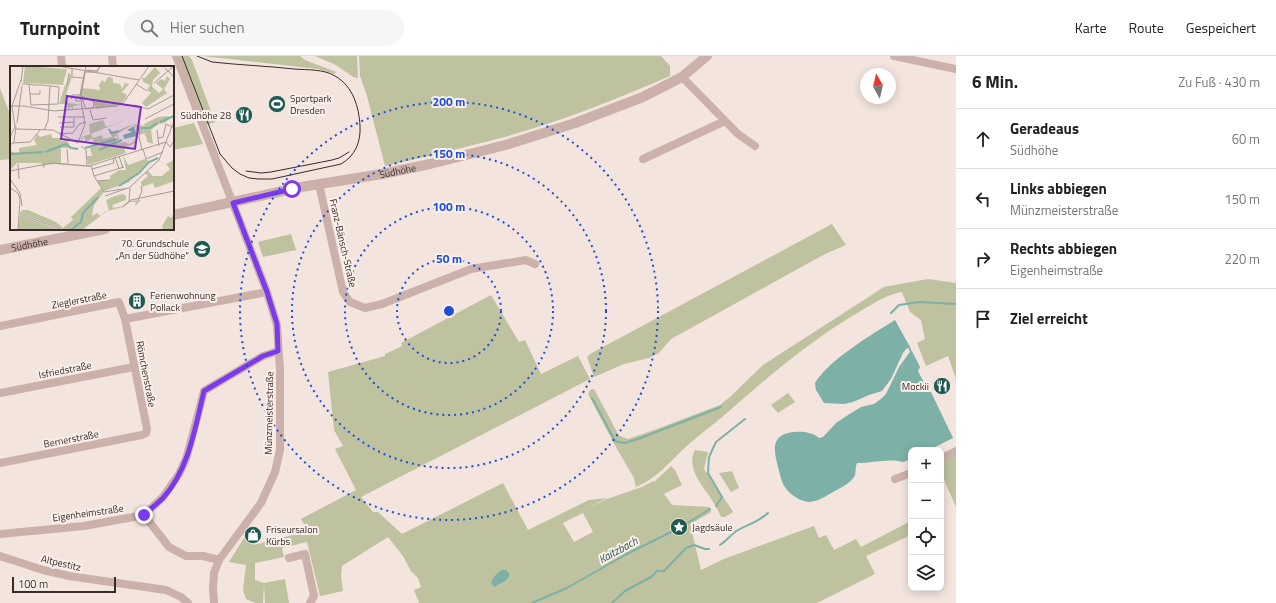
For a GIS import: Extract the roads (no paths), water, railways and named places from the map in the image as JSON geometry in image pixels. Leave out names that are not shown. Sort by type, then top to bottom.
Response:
[{"type":"street","points":[[61,56],[62,66]]},
{"type":"street","points":[[112,56],[113,66]]},
{"type":"street","name":"Münzmeisterstraße","points":[[176,56],[267,292],[277,324],[280,450],[275,472],[261,503],[219,560],[214,573],[214,603]]},
{"type":"street","name":"Südhöhe","points":[[174,215],[319,184],[382,174],[430,164],[550,132],[623,105],[664,87],[682,77],[707,56]]},
{"type":"street","points":[[894,56],[956,69]]},
{"type":"street","points":[[682,77],[738,134],[754,146]]},
{"type":"street","points":[[643,159],[725,121]]},
{"type":"street","name":"Franz-Bänsch-Straße","points":[[319,184],[342,292],[350,302],[365,308],[382,304],[471,269],[526,260],[535,264]]},
{"type":"street","name":"Südhöhe","points":[[0,250],[100,230]]},
{"type":"street","points":[[126,319],[267,292]]},
{"type":"street","name":"Zieglerstraße","points":[[0,326],[119,302],[126,319]]},
{"type":"street","name":"Römchenstraße","points":[[126,319],[147,429],[146,433]]},
{"type":"street","points":[[219,560],[203,556],[186,556],[169,547],[144,515],[163,497],[179,474],[186,459],[204,391],[263,356],[278,351]]},
{"type":"street","name":"Isfriedstraße","points":[[0,393],[134,367]]},
{"type":"street","name":"Bernerstraße","points":[[0,463],[146,433]]},
{"type":"street","points":[[944,457],[956,451]]},
{"type":"street","points":[[895,479],[908,474]]},
{"type":"street","name":"Eigenheimstraße","points":[[0,534],[84,526],[144,515]]},
{"type":"street","points":[[289,558],[305,554],[314,596],[310,603]]},
{"type":"street","name":"Altpestitz","points":[[0,556],[43,570],[69,576],[166,590],[181,597],[188,603]]},
{"type":"water","points":[[895,320],[910,347],[903,353],[891,379],[882,391],[844,404],[824,403],[816,390],[815,383],[822,374],[841,356]]},
{"type":"water","points":[[912,351],[920,367],[918,371],[929,392],[931,392],[953,438],[935,447],[908,447],[908,460],[903,462],[886,461],[857,463],[855,475],[849,483],[818,500],[808,502],[798,499],[792,495],[784,485],[775,455],[775,445],[780,436],[793,432],[803,432],[810,433],[819,438],[823,437],[836,423],[848,415],[861,407],[874,404],[881,399],[886,394],[899,367]]},
{"type":"water","points":[[502,570],[506,570],[509,573],[509,577],[494,587],[491,582],[493,578]]},
{"type":"waterway","name":"Kaitzbach","points":[[891,313],[899,305],[919,302],[956,304]]},
{"type":"waterway","points":[[909,347],[911,352]]},
{"type":"waterway","points":[[592,398],[615,441],[624,443],[721,407]]},
{"type":"waterway","name":"Kaitzbach","points":[[716,506],[722,497],[708,473],[709,457],[716,442],[745,419]]},
{"type":"waterway","name":"Kaitzbach","points":[[532,603],[567,588],[625,555],[683,526],[710,509]]},
{"type":"waterway","points":[[720,545],[735,532],[768,513]]},
{"type":"waterway","points":[[612,603],[625,591],[651,577],[657,571],[664,571],[686,548],[694,545],[709,549]]},
{"type":"tram line","points":[[182,56],[220,154],[232,168],[240,174],[249,178],[272,179],[341,164],[353,153],[358,143],[360,132],[358,112],[351,91],[335,76],[326,72],[315,70],[212,62],[197,56]]},
{"type":"tram line","points":[[246,171],[261,173],[271,172],[332,160],[349,152]]},
{"type":"place","name":"Sportpark Dresden","points":[[277,104]]},
{"type":"place","name":"Südhöhe 28","points":[[244,115]]},
{"type":"place","name":"70. Grundschule „An der Südhöhe“","points":[[202,249]]},
{"type":"place","name":"Ferienwohnung Pollack","points":[[137,301]]},
{"type":"place","name":"Mockii","points":[[942,386]]},
{"type":"place","name":"Jagdsäule","points":[[679,527]]},
{"type":"place","name":"Friseursalon Kürbs","points":[[253,535]]}]
